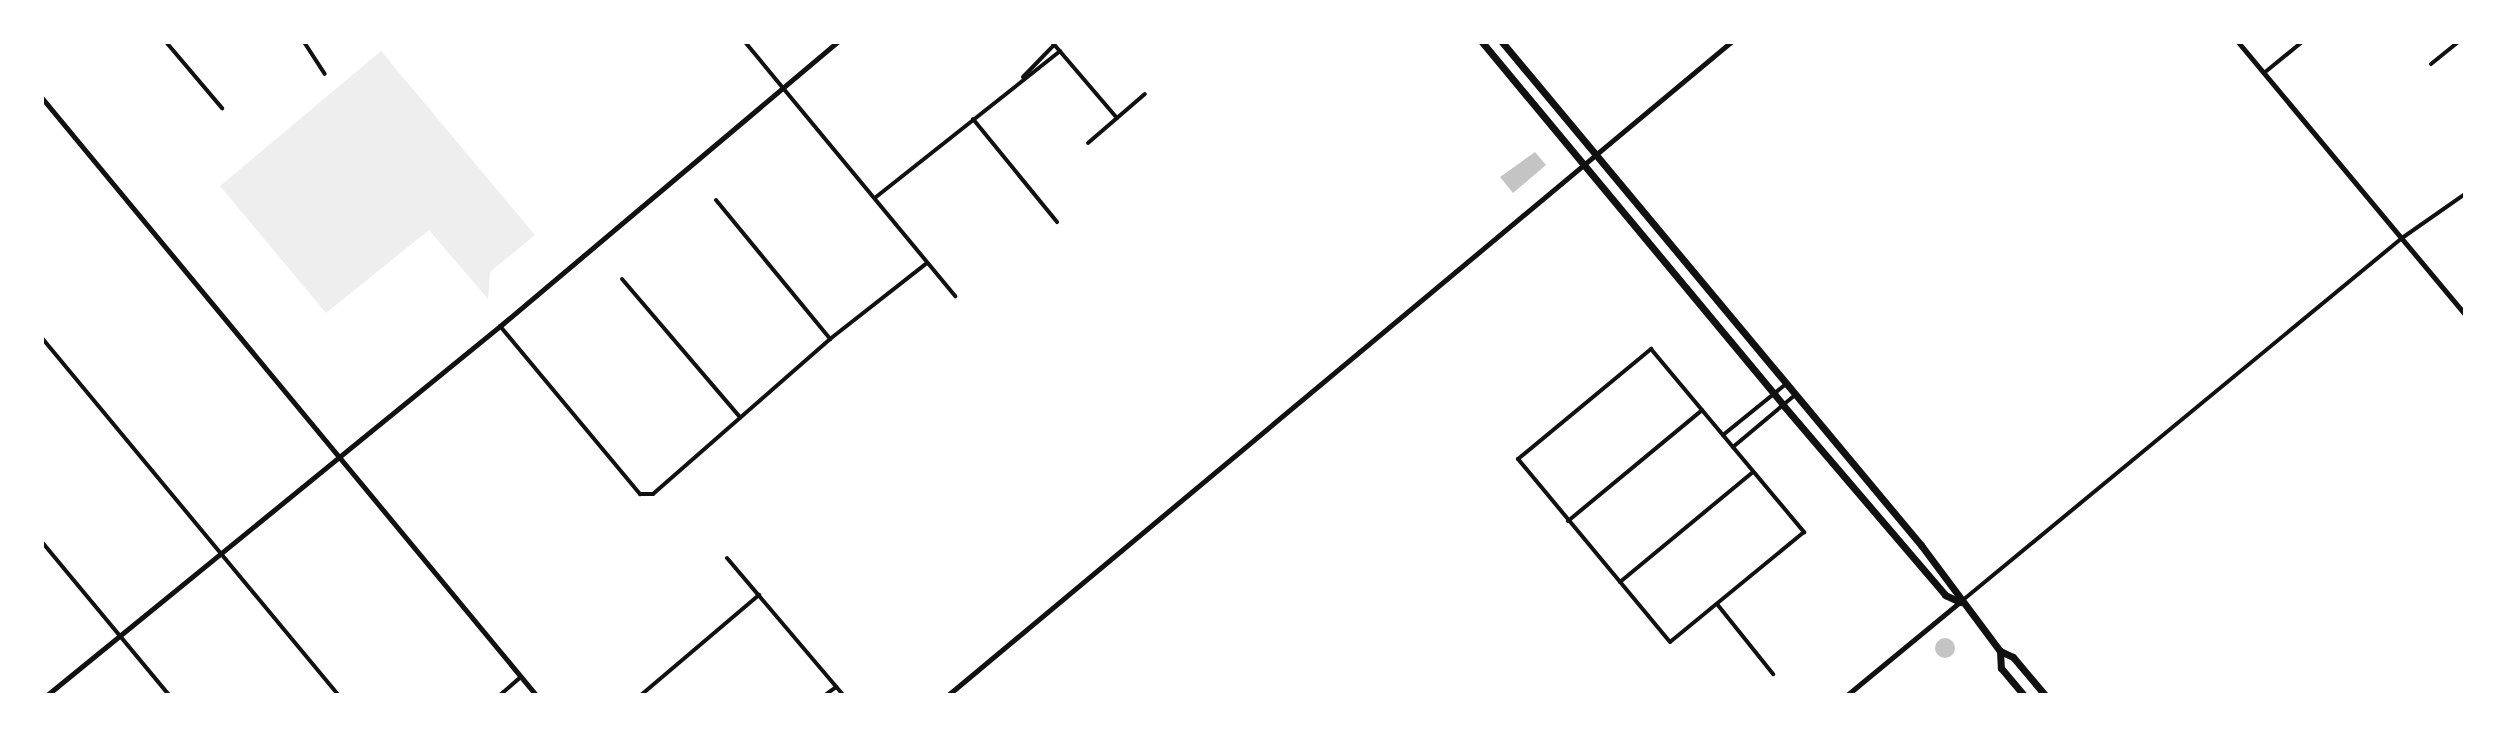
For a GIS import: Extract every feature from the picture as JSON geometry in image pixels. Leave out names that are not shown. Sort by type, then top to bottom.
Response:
[{"type":"main road","points":[[1482,42],[1945,595],[1960,602]]},
{"type":"main road","points":[[1502,42],[1921,545],[1960,602],[2000,651],[2013,657],[2045,695]]},
{"type":"main road","points":[[2000,651],[2001,668],[2024,695]]},
{"type":"street","points":[[166,42],[222,108]]},
{"type":"street","points":[[304,42],[325,74]]},
{"type":"street","points":[[745,42],[785,85],[955,296]]},
{"type":"street","points":[[47,695],[500,326],[837,42]]},
{"type":"street","points":[[948,695],[1594,153],[1731,42]]},
{"type":"street","points":[[2238,42],[2465,314]]},
{"type":"street","points":[[2264,73],[2302,42]]},
{"type":"street","points":[[2431,64],[2458,42]]},
{"type":"street","points":[[1023,77],[1053,44],[1117,118]]},
{"type":"street","points":[[876,197],[1023,77],[1060,51]]},
{"type":"street","points":[[1088,143],[1145,94]]},
{"type":"street","points":[[42,98],[341,454],[536,695]]},
{"type":"street","points":[[973,119],[1057,222]]},
{"type":"street","points":[[1847,695],[2402,238],[2465,194]]},
{"type":"street","points":[[716,200],[830,339]]},
{"type":"street","points":[[500,326],[640,494],[653,494],[830,339],[927,263]]},
{"type":"street","points":[[622,279],[740,417]]},
{"type":"street","points":[[42,338],[338,695]]},
{"type":"street","points":[[1651,349],[1702,410],[1804,532],[1670,642],[1518,459],[1651,349]]},
{"type":"street","points":[[1723,435],[1786,384]]},
{"type":"street","points":[[1733,447],[1795,395]]},
{"type":"street","points":[[1568,521],[1702,410]]},
{"type":"street","points":[[1619,583],[1753,472]]},
{"type":"street","points":[[42,542],[169,695]]},
{"type":"street","points":[[727,558],[843,695]]},
{"type":"street","points":[[641,695],[759,595]]},
{"type":"street","points":[[1717,604],[1773,674]]},
{"type":"street","points":[[500,695],[521,677]]},
{"type":"street","points":[[825,695],[836,687]]},
{"type":"shaded area","points":[[381,51],[535,235],[490,272],[488,299],[429,230],[326,313],[220,186]]},
{"type":"building","points":[[1535,152],[1546,165],[1513,193],[1500,177]]},
{"type":"building","points":[[1941,638],[1949,638],[1955,648],[1949,658],[1941,658],[1935,652],[1935,644]]}]
